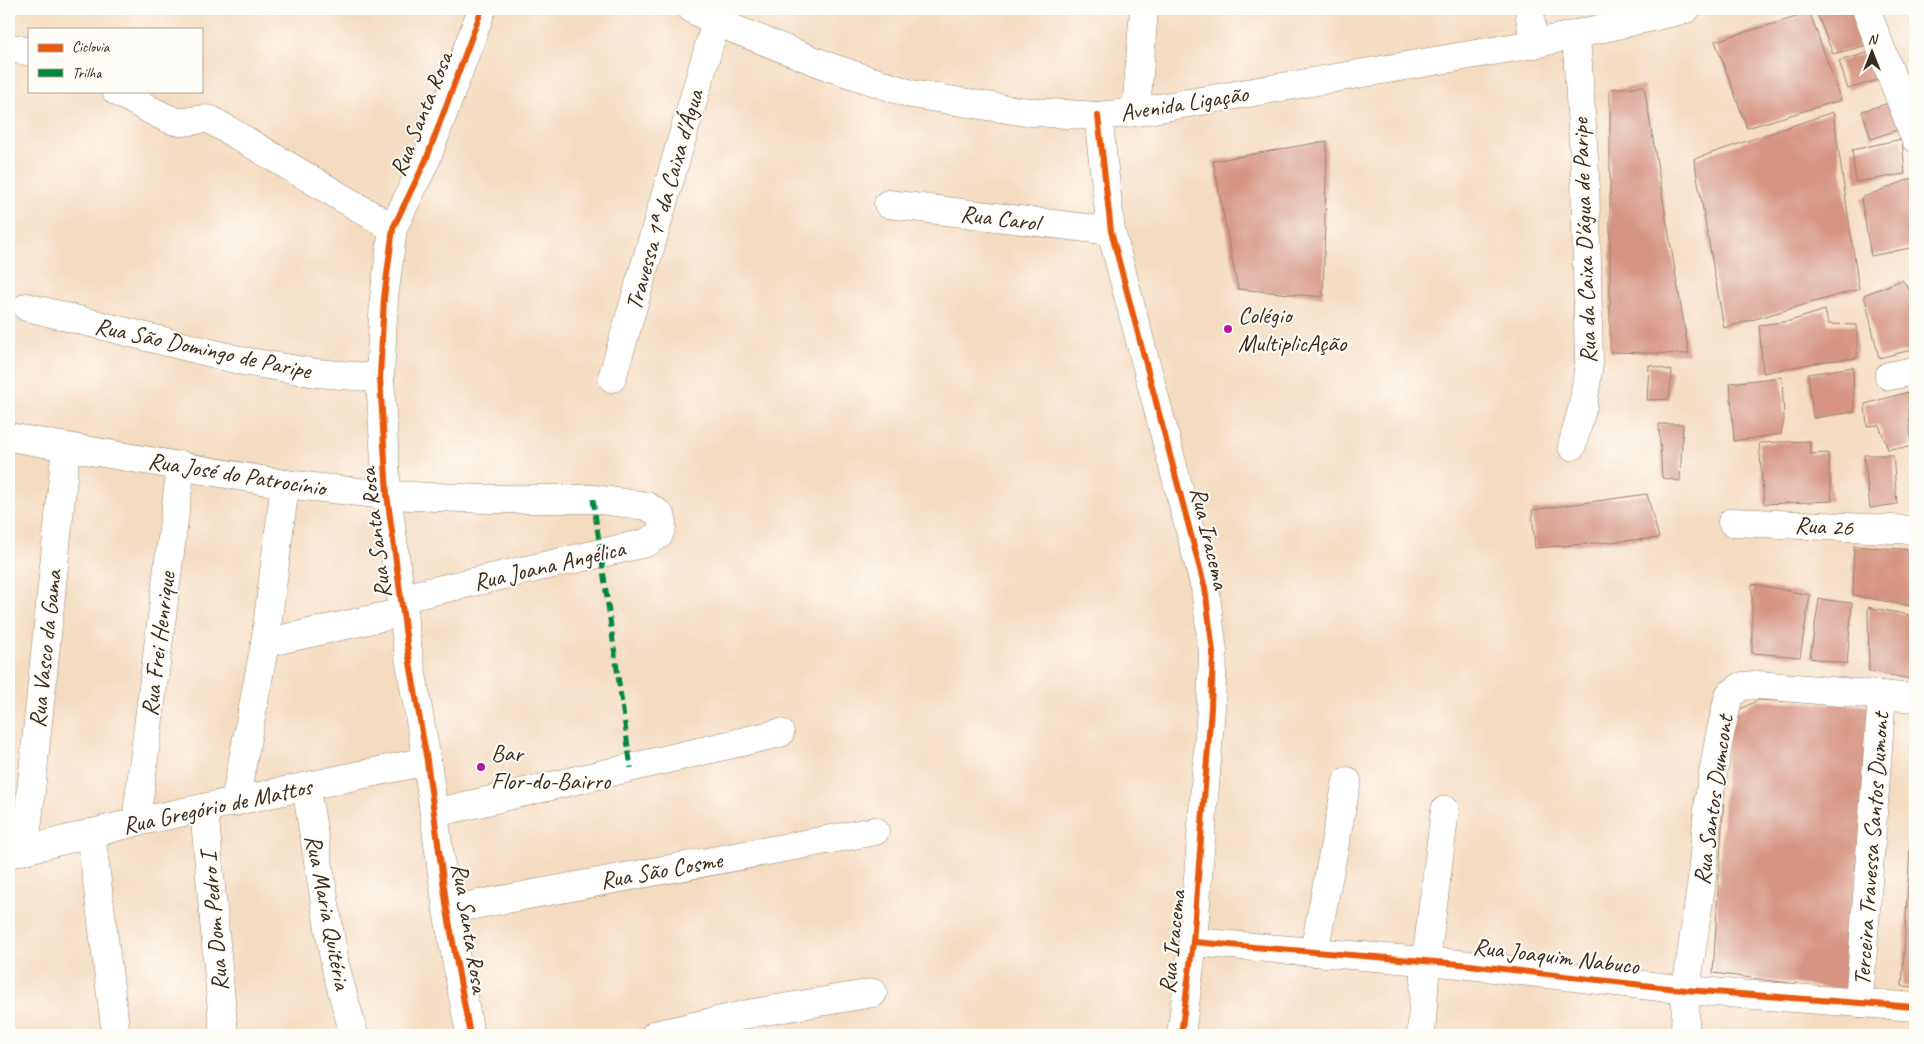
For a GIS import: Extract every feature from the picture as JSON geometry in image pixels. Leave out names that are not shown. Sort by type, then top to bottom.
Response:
[{"type":"street","name":"Rua Santa Rosa","points":[[470,1035],[447,910],[435,813],[387,494],[380,378],[384,298],[393,228],[426,160],[482,9]]},
{"type":"street","name":"Avenida Ligação","points":[[692,9],[716,22],[830,66],[911,94],[1019,111],[1098,116],[1136,112],[1534,44],[1686,9]]},
{"type":"street","points":[[1136,112],[1144,9]]},
{"type":"street","points":[[1529,9],[1534,44]]},
{"type":"street","points":[[1866,9],[1915,138]]},
{"type":"street","name":"Travessa 1ª da Caixa d'Água","points":[[612,378],[716,22]]},
{"type":"street","name":"Rua da Caixa D'água de Paripe","points":[[1572,446],[1583,406],[1589,364],[1585,173],[1576,35]]},
{"type":"street","points":[[9,47],[28,52]]},
{"type":"street","points":[[118,92],[174,120],[185,121],[196,118],[211,120],[393,228]]},
{"type":"street","name":"Rua Iracema","points":[[1098,116],[1111,231],[1200,571],[1213,652],[1211,708],[1192,942],[1181,1035]]},
{"type":"street","name":"Rua Carol","points":[[888,204],[1111,231]]},
{"type":"street","name":"Rua São Domingo de Paripe","points":[[27,307],[243,361],[316,374],[380,378]]},
{"type":"street","name":"Rua José do Patrocínio","points":[[9,437],[285,484],[387,494],[486,499],[593,499],[647,506]]},
{"type":"street","name":"Rua Vasco da Gama","points":[[17,852],[66,448]]},
{"type":"street","name":"Rua Frei Henrique","points":[[136,822],[181,465]]},
{"type":"street","points":[[235,802],[265,643],[285,484]]},
{"type":"street","name":"Rua Joana Angélica","points":[[403,605],[646,544],[659,535],[662,527],[662,518],[647,506]]},
{"type":"street","name":"Rua 26","points":[[1732,522],[1915,530]]},
{"type":"street","points":[[265,643],[403,605]]},
{"type":"street","name":"Rua Santos Dumcont","points":[[1686,1035],[1686,990],[1701,887],[1714,765],[1729,695],[1742,686],[1758,685],[1915,698]]},
{"type":"street","name":"Terceira Travessa Santos Dumont","points":[[1859,1003],[1882,695]]},
{"type":"street","points":[[435,813],[780,733]]},
{"type":"street","name":"Rua Gregório de Mattos","points":[[17,852],[136,822],[427,761]]},
{"type":"street","points":[[1314,952],[1347,781]]},
{"type":"street","name":"Rua Maria Quitéria","points":[[306,787],[335,964],[354,1035]]},
{"type":"street","name":"Rua Dom Pedro I","points":[[204,808],[224,1035]]},
{"type":"street","points":[[1421,1035],[1426,961],[1445,810]]},
{"type":"street","name":"Rua São Cosme","points":[[447,910],[875,831]]},
{"type":"street","points":[[91,833],[116,1035]]},
{"type":"street","name":"Rua Joaquim Nabuco","points":[[1192,942],[1426,961],[1686,990],[1915,1007]]},
{"type":"street","points":[[655,1035],[753,1013],[873,993]]},
{"type":"building","points":[[1815,9],[1863,9],[1876,43],[1833,54]]},
{"type":"building","points":[[1810,13],[1841,100],[1747,128],[1715,41]]},
{"type":"building","points":[[1878,50],[1887,77],[1848,89],[1839,61]]},
{"type":"building","points":[[1644,86],[1689,354],[1610,352],[1610,89]]},
{"type":"building","points":[[1896,101],[1902,128],[1871,139],[1862,111]]},
{"type":"building","points":[[1833,112],[1859,289],[1724,328],[1694,159]]},
{"type":"building","points":[[1902,139],[1905,174],[1856,182],[1852,150]]},
{"type":"building","points":[[1327,141],[1323,297],[1238,289],[1213,161]]},
{"type":"building","points":[[1915,177],[1915,247],[1871,256],[1861,198]]},
{"type":"building","points":[[1902,280],[1915,296],[1915,349],[1879,358],[1864,295]]},
{"type":"building","points":[[1825,310],[1828,324],[1857,325],[1857,358],[1826,361],[1763,373],[1759,325],[1790,321]]},
{"type":"building","points":[[1649,365],[1672,371],[1669,399],[1647,400]]},
{"type":"building","points":[[1853,367],[1854,412],[1813,418],[1808,374]]},
{"type":"building","points":[[1782,377],[1784,420],[1781,434],[1734,441],[1730,383]]},
{"type":"building","points":[[1908,392],[1911,447],[1888,449],[1879,425],[1867,426],[1865,404]]},
{"type":"building","points":[[1659,424],[1683,424],[1680,481],[1662,478]]},
{"type":"building","points":[[1810,441],[1810,454],[1828,453],[1832,501],[1764,504],[1759,443]]},
{"type":"building","points":[[1864,455],[1893,455],[1897,504],[1870,508]]},
{"type":"building","points":[[1647,494],[1659,538],[1535,548],[1532,510]]},
{"type":"building","points":[[1854,546],[1915,550],[1915,607],[1853,595]]},
{"type":"building","points":[[1752,584],[1810,595],[1800,657],[1752,653]]},
{"type":"building","points":[[1819,599],[1852,603],[1847,664],[1810,658]]},
{"type":"building","points":[[1868,607],[1915,616],[1915,680],[1869,671]]},
{"type":"building","points":[[1758,700],[1876,706],[1857,992],[1713,973],[1729,715]]},
{"type":"building","points":[[1915,778],[1915,987],[1902,986]]},
{"type":"marked path","points":[[593,499],[631,768]]},
{"type":"cycle path","points":[[470,1035],[447,910],[427,761],[408,651],[387,495],[380,378],[384,298],[393,228],[426,160],[482,9]]},
{"type":"cycle path","points":[[1098,116],[1111,231],[1205,588],[1213,652],[1211,708],[1193,942],[1181,1035]]},
{"type":"cycle path","points":[[1193,942],[1460,964],[1686,990],[1915,1007]]},
{"type":"place","name":"Colégio MultiplicAção","points":[[1228,329]]},
{"type":"place","name":"Bar Flor-do-Bairro","points":[[481,767]]}]
